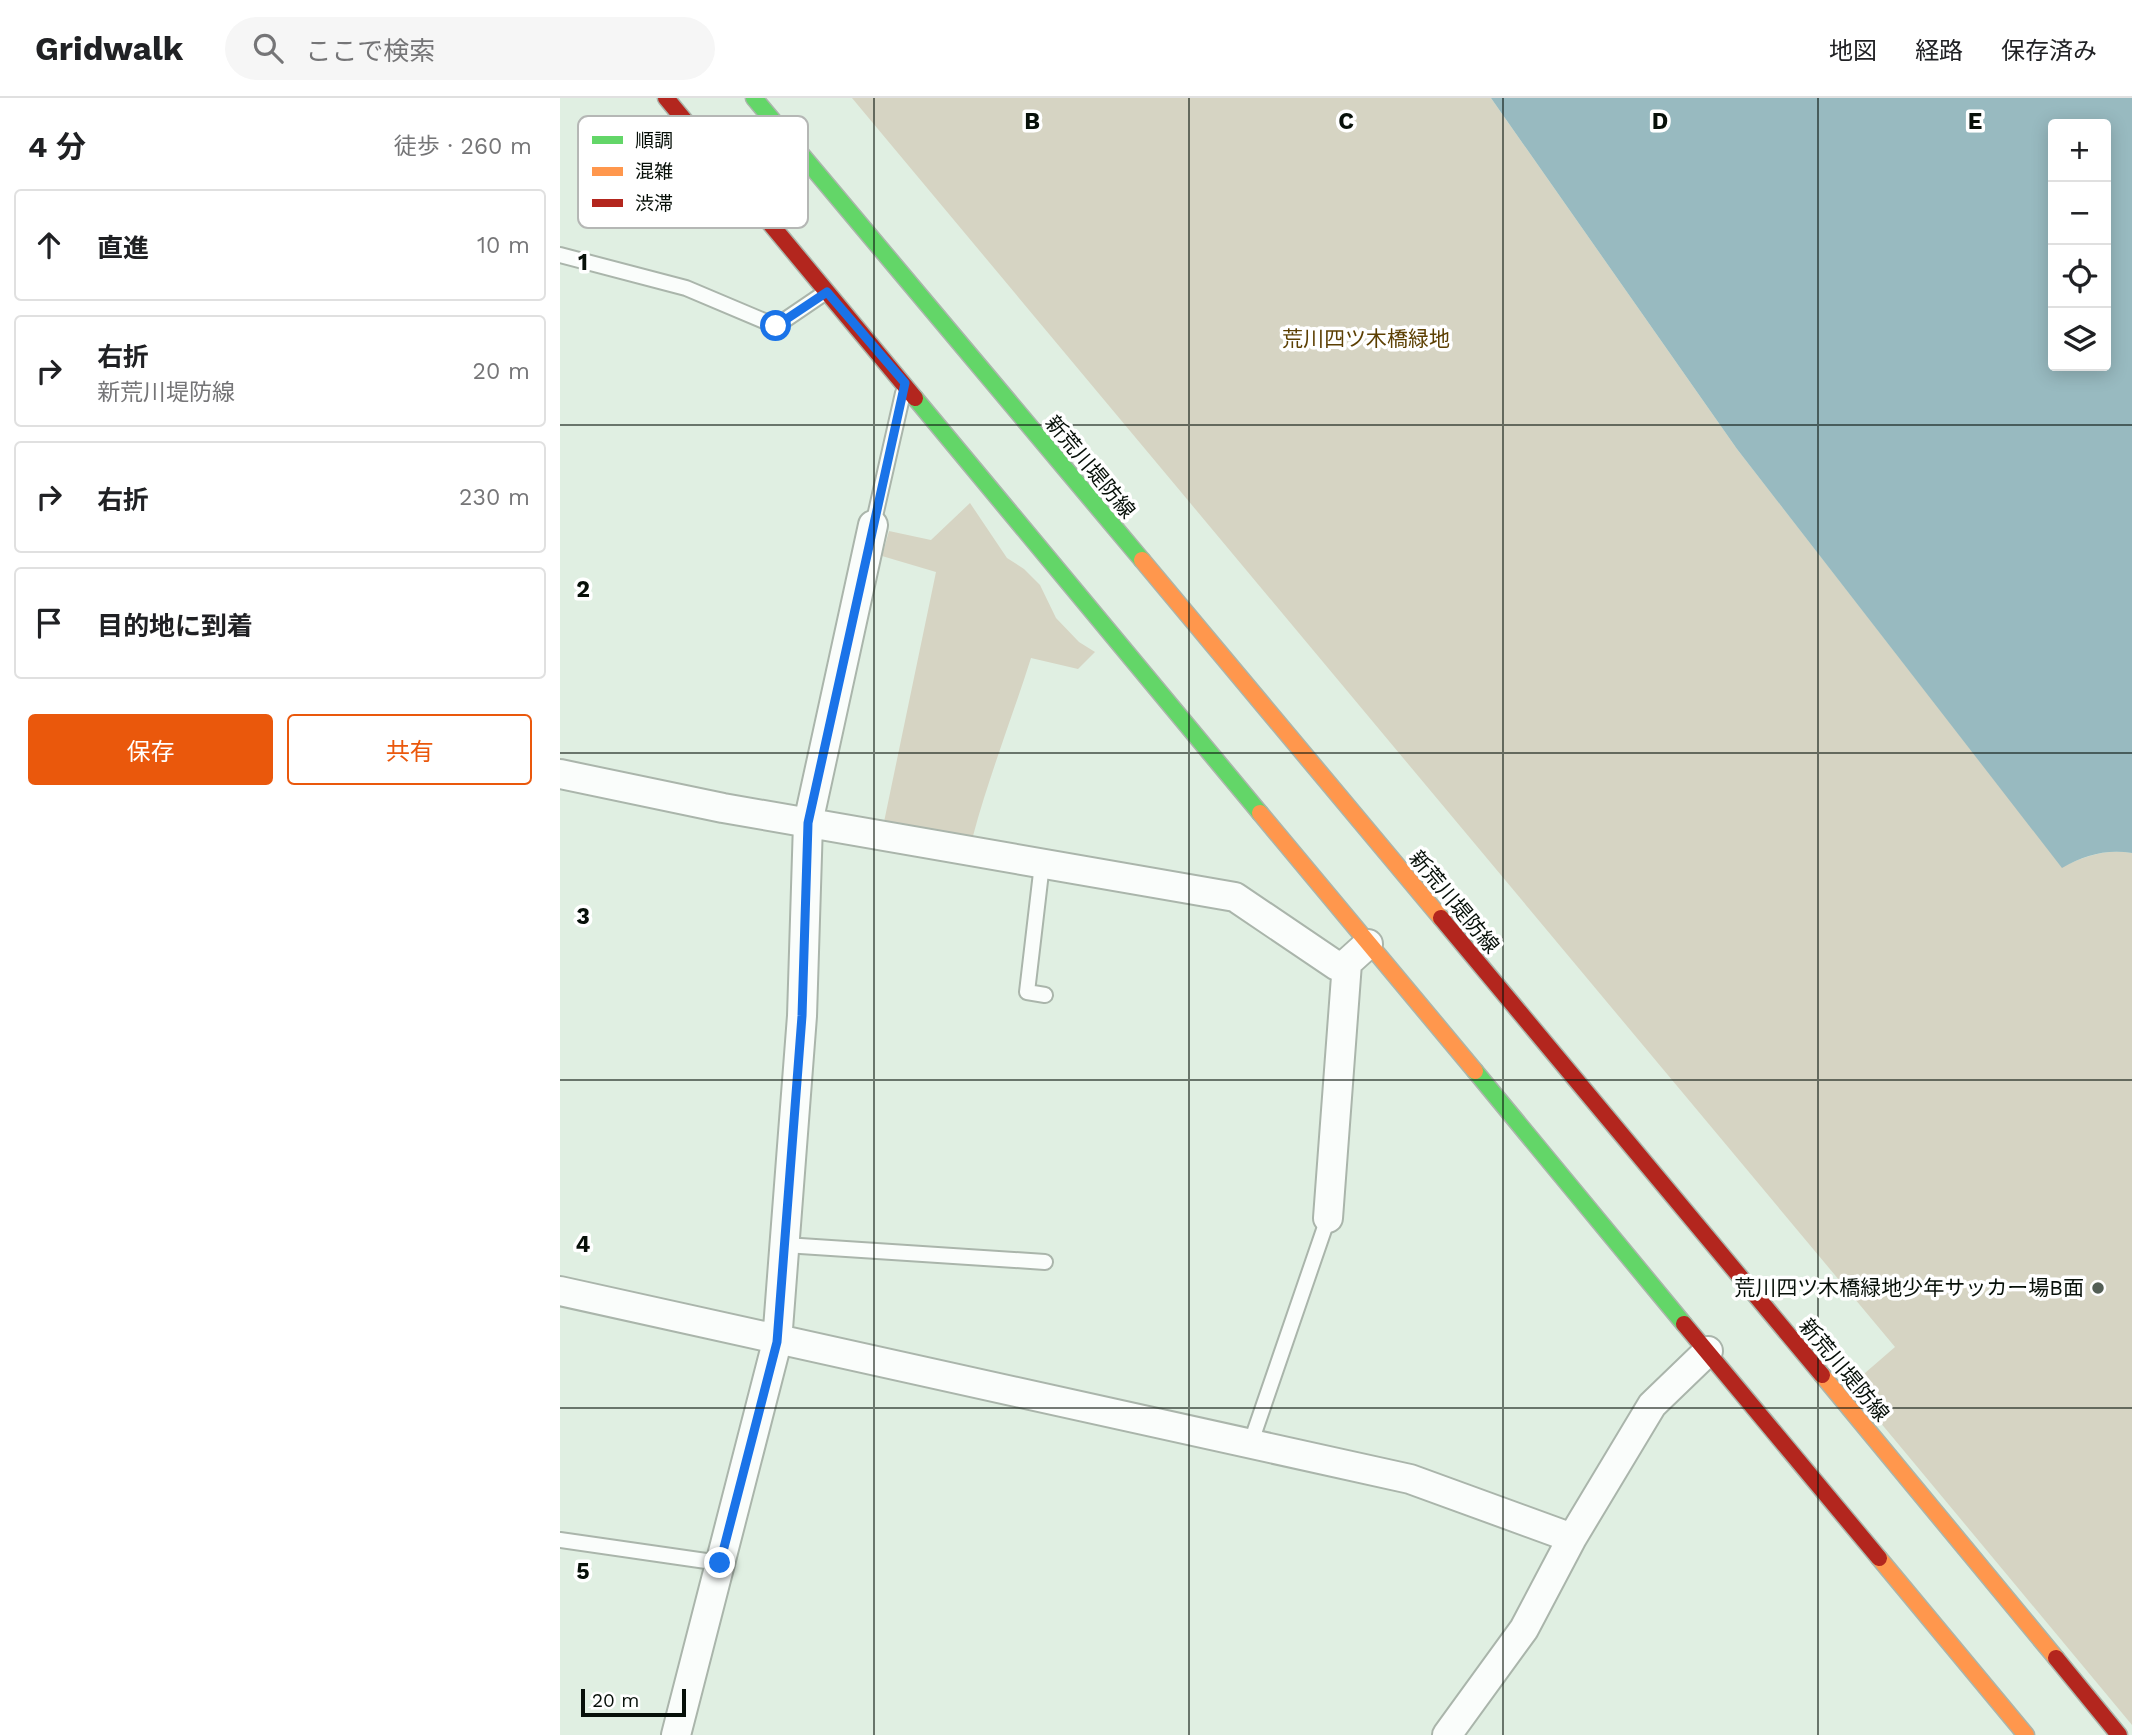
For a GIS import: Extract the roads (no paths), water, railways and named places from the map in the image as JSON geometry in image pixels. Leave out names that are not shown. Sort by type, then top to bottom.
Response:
[{"type":"main road","points":[[666,98],[681,116]]},
{"type":"main road","name":"新荒川堤防線","points":[[754,98],[769,116]]},
{"type":"main road","name":"新荒川堤防線","points":[[808,162],[1563,1063],[2119,1735]]},
{"type":"main road","points":[[774,228],[2026,1735]]},
{"type":"street","points":[[676,1735],[777,1342],[802,1016],[808,823],[873,525]]},
{"type":"street","points":[[560,774],[808,823],[1235,897],[1337,966],[1347,963],[1368,944]]},
{"type":"street","points":[[1328,1218],[1347,963]]},
{"type":"street","points":[[560,1291],[777,1342],[1410,1479],[1572,1538]]},
{"type":"street","points":[[1447,1735],[1524,1629],[1572,1538],[1652,1405],[1708,1351]]},
{"type":"lane","points":[[560,255],[686,288],[776,326],[827,292]]},
{"type":"lane","points":[[873,525],[905,383]]},
{"type":"lane","points":[[1042,863],[1027,992],[1045,995]]},
{"type":"lane","points":[[1250,1445],[1328,1218]]},
{"type":"lane","points":[[785,1245],[1045,1262]]},
{"type":"lane","points":[[560,1540],[720,1563]]},
{"type":"water","points":[[1491,98],[2132,98],[2132,853],[2096,854],[2062,868],[1737,449]]},
{"type":"place","name":"荒川四ツ木橋緑地少年サッカー場B面","points":[[2098,1288]]},
{"type":"park label","name":"荒川四ツ木橋緑地","points":[[1366,339]]}]
